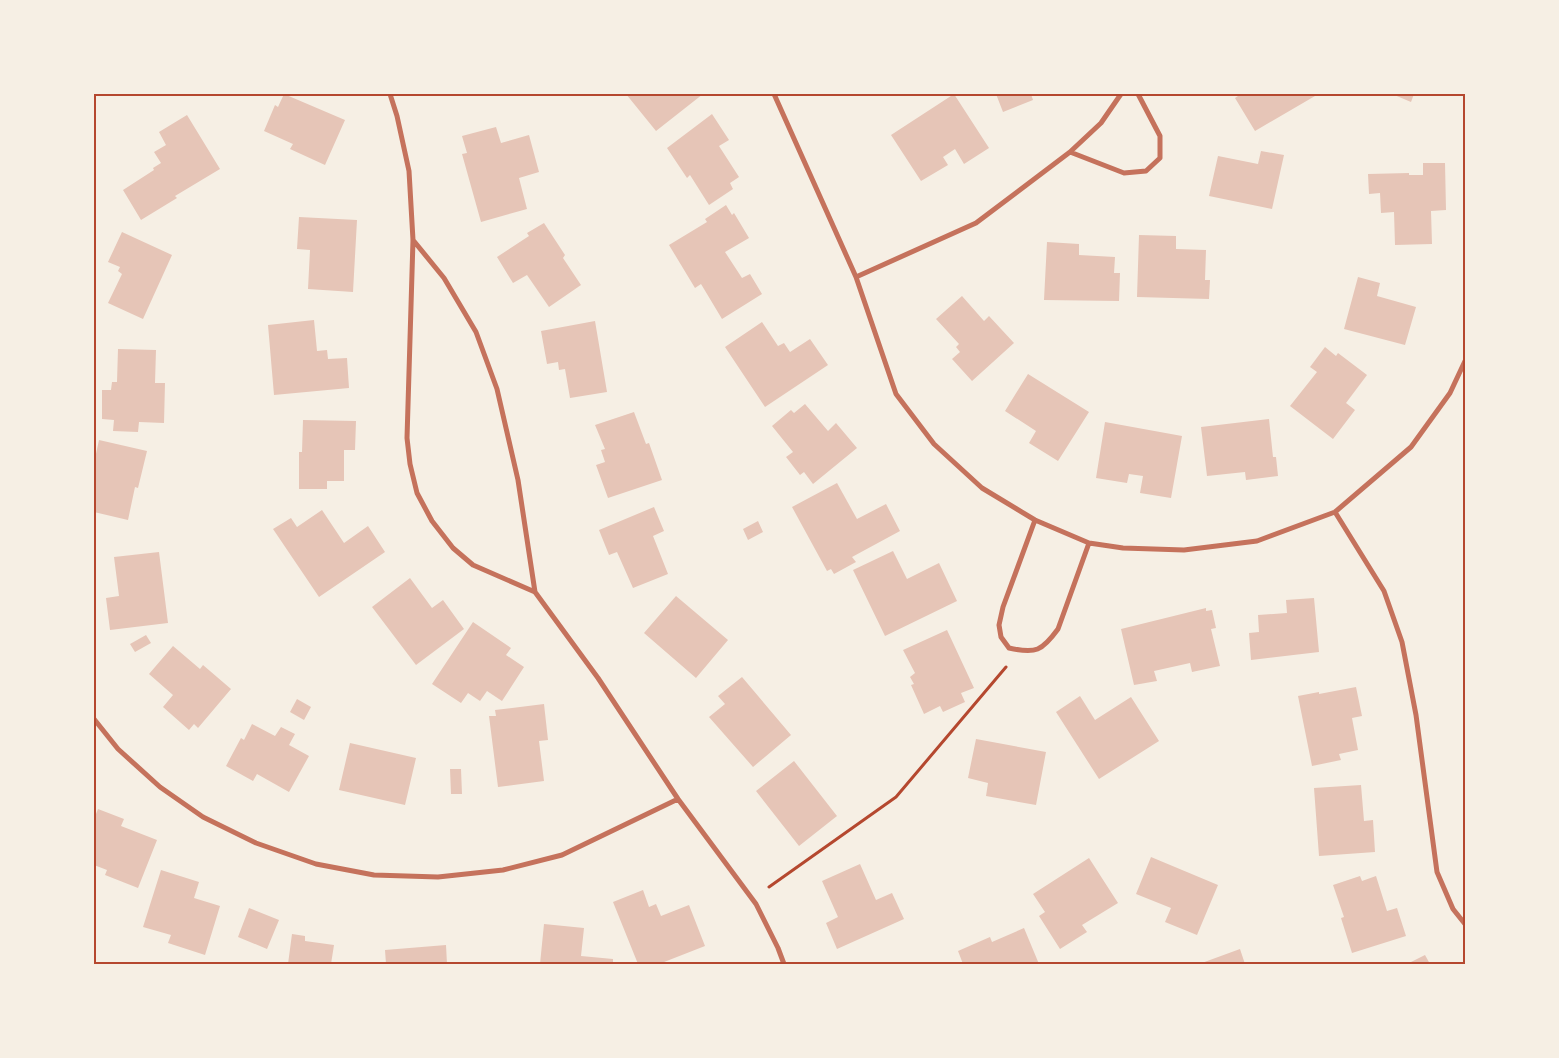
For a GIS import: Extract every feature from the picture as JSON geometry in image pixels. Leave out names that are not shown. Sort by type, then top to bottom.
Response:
[{"type":"street","points":[[390,94],[397,116],[409,171],[413,240],[407,438],[410,464],[417,493],[432,521],[453,548],[473,566],[535,592]]},
{"type":"street","points":[[774,94],[856,277],[896,394],[934,444],[982,488],[1035,520],[1089,543],[1123,548],[1184,550],[1257,541],[1335,512],[1411,447],[1450,393],[1465,361]]},
{"type":"street","points":[[856,277],[976,223],[1070,152],[1101,123],[1121,94]]},
{"type":"street","points":[[1070,152],[1124,173],[1146,171],[1160,158],[1160,136],[1138,94]]},
{"type":"street","points":[[413,240],[444,278],[476,332],[497,389],[518,480],[535,592],[598,678],[678,799],[756,904],[784,964]]},
{"type":"street","points":[[1335,512],[1384,591],[1402,642],[1416,715],[1437,872],[1453,909],[1465,924]]},
{"type":"street","points":[[1035,520],[1003,607],[999,625],[1000,637],[1009,648],[1036,650],[1043,648],[1052,638],[1058,629],[1089,543]]},
{"type":"street","points":[[94,719],[118,750],[160,787],[203,817],[256,843],[316,864],[374,875],[438,877],[503,870],[562,855],[678,799]]},
{"type":"path","points":[[768,887],[896,797],[1006,667]]},
{"type":"building","points":[[284,94],[345,120],[325,165],[290,149],[293,144],[264,131],[275,105],[278,107]]},
{"type":"building","points":[[626,94],[703,94],[656,131]]},
{"type":"building","points":[[954,94],[989,148],[964,164],[955,149],[943,157],[948,165],[921,181],[891,135]]},
{"type":"building","points":[[996,94],[1031,94],[1033,100],[1003,112]]},
{"type":"building","points":[[1241,94],[1314,94],[1315,96],[1255,131],[1235,98]]},
{"type":"building","points":[[1392,94],[1414,94],[1411,102]]},
{"type":"building","points":[[712,114],[729,140],[719,146],[739,177],[730,183],[733,189],[709,205],[690,175],[687,178],[667,148]]},
{"type":"building","points":[[187,115],[220,169],[175,196],[177,198],[141,220],[123,190],[154,170],[153,168],[161,163],[154,152],[166,145],[159,132]]},
{"type":"building","points":[[496,127],[501,143],[529,135],[539,172],[519,178],[527,209],[481,222],[462,154],[467,153],[462,136]]},
{"type":"building","points":[[1261,151],[1284,155],[1272,209],[1209,196],[1218,156],[1258,164]]},
{"type":"building","points":[[1423,163],[1445,163],[1446,210],[1431,211],[1432,244],[1395,245],[1394,212],[1381,213],[1380,193],[1369,194],[1368,174],[1409,173],[1409,175],[1423,175]]},
{"type":"building","points":[[726,205],[732,215],[734,213],[749,238],[725,252],[742,278],[750,274],[762,294],[722,319],[701,284],[695,288],[669,245],[707,222],[705,219]]},
{"type":"building","points":[[299,217],[357,220],[353,292],[308,289],[310,250],[297,249]]},
{"type":"building","points":[[544,223],[565,255],[563,258],[581,285],[549,307],[527,275],[513,283],[497,257],[529,236],[527,233]]},
{"type":"building","points":[[122,232],[172,255],[143,319],[108,303],[122,274],[118,271],[120,267],[108,262]]},
{"type":"building","points":[[1139,235],[1176,236],[1176,249],[1206,250],[1205,280],[1210,280],[1209,299],[1137,297]]},
{"type":"building","points":[[1047,242],[1079,244],[1079,255],[1115,257],[1114,273],[1120,273],[1119,301],[1044,300]]},
{"type":"building","points":[[1358,277],[1380,283],[1377,296],[1416,307],[1405,345],[1344,329]]},
{"type":"building","points":[[962,296],[984,321],[989,316],[1014,343],[972,381],[952,359],[960,352],[956,347],[959,344],[936,319]]},
{"type":"building","points":[[314,320],[317,351],[327,350],[328,359],[347,358],[349,388],[274,395],[268,325]]},
{"type":"building","points":[[595,321],[607,392],[570,398],[565,369],[559,370],[558,362],[547,364],[541,331]]},
{"type":"building","points":[[762,322],[778,346],[784,343],[790,352],[810,339],[828,365],[765,407],[725,347]]},
{"type":"building","points":[[1325,347],[1336,356],[1338,353],[1367,375],[1346,403],[1355,410],[1333,439],[1290,406],[1317,372],[1310,367]]},
{"type":"building","points":[[118,349],[156,350],[155,383],[165,383],[164,423],[139,422],[138,432],[113,431],[114,420],[102,419],[102,390],[111,390],[112,382],[117,382]]},
{"type":"building","points":[[1028,374],[1089,412],[1058,461],[1029,443],[1036,431],[1005,411]]},
{"type":"building","points":[[805,404],[828,431],[836,423],[857,448],[813,484],[804,472],[800,475],[786,457],[793,452],[772,426],[791,410],[794,413]]},
{"type":"building","points":[[634,412],[646,444],[649,443],[662,480],[608,498],[596,465],[605,462],[601,450],[605,449],[595,425]]},
{"type":"building","points":[[1269,419],[1273,457],[1276,457],[1278,476],[1246,480],[1245,472],[1207,476],[1201,427]]},
{"type":"building","points":[[303,420],[356,421],[355,450],[344,450],[344,481],[327,481],[327,489],[299,489],[299,452],[302,452]]},
{"type":"building","points":[[1105,422],[1182,436],[1171,498],[1140,493],[1143,476],[1129,474],[1127,483],[1096,478]]},
{"type":"building","points":[[99,440],[147,451],[138,488],[135,487],[128,520],[94,512],[94,463]]},
{"type":"building","points":[[837,483],[857,519],[886,504],[900,531],[852,557],[856,562],[834,574],[831,569],[827,571],[792,507]]},
{"type":"building","points":[[654,507],[664,531],[653,536],[668,574],[633,588],[617,552],[609,555],[599,530]]},
{"type":"building","points":[[322,510],[344,543],[368,526],[385,552],[319,597],[273,529],[291,518],[297,527]]},
{"type":"building","points":[[758,521],[763,532],[748,540],[743,529]]},
{"type":"building","points":[[893,551],[907,579],[939,563],[957,601],[885,636],[853,570]]},
{"type":"building","points":[[159,552],[168,623],[110,630],[106,598],[119,596],[114,557]]},
{"type":"building","points":[[410,578],[432,608],[443,600],[464,629],[416,665],[372,607]]},
{"type":"building","points":[[676,596],[728,640],[696,678],[644,633]]},
{"type":"building","points":[[1314,598],[1319,652],[1251,660],[1249,633],[1259,632],[1258,615],[1287,613],[1286,600]]},
{"type":"building","points":[[1206,608],[1206,611],[1212,610],[1216,628],[1211,629],[1220,666],[1192,672],[1190,663],[1154,671],[1157,681],[1134,685],[1121,629]]},
{"type":"building","points":[[473,622],[511,648],[506,655],[524,667],[502,701],[487,691],[480,701],[468,693],[461,703],[432,684]]},
{"type":"building","points":[[947,630],[974,688],[961,693],[965,702],[943,712],[940,706],[924,714],[911,685],[914,684],[910,677],[915,673],[903,650]]},
{"type":"building","points":[[146,635],[151,643],[135,652],[130,644]]},
{"type":"building","points":[[173,646],[200,669],[203,665],[231,689],[198,728],[194,724],[189,730],[163,707],[173,695],[149,674]]},
{"type":"building","points":[[742,677],[791,735],[753,767],[709,717],[725,704],[718,696]]},
{"type":"building","points":[[1356,687],[1362,716],[1352,718],[1358,750],[1339,754],[1341,760],[1312,766],[1298,696]]},
{"type":"building","points":[[1080,696],[1095,720],[1131,697],[1159,741],[1099,779],[1056,712]]},
{"type":"building","points":[[297,699],[311,707],[304,720],[290,712]]},
{"type":"building","points":[[544,704],[548,740],[539,741],[544,781],[498,787],[489,716],[496,716],[495,710]]},
{"type":"building","points":[[252,724],[275,736],[281,727],[295,734],[289,745],[309,756],[289,792],[257,774],[253,781],[226,766],[241,738],[244,740]]},
{"type":"building","points":[[976,739],[1046,752],[1036,805],[986,796],[988,783],[968,778]]},
{"type":"building","points":[[350,743],[416,758],[405,805],[339,790]]},
{"type":"building","points":[[794,761],[837,816],[799,846],[756,791]]},
{"type":"building","points":[[450,769],[461,769],[462,794],[451,794]]},
{"type":"building","points":[[1361,785],[1364,821],[1373,820],[1375,852],[1319,856],[1314,788]]},
{"type":"building","points":[[98,809],[124,819],[121,826],[157,840],[138,888],[105,875],[107,870],[94,865],[94,819]]},
{"type":"building","points":[[1151,857],[1218,885],[1197,935],[1165,922],[1171,908],[1136,894]]},
{"type":"building","points":[[1089,858],[1118,903],[1082,925],[1087,932],[1060,949],[1039,916],[1045,912],[1033,894]]},
{"type":"building","points":[[860,864],[876,900],[892,893],[904,919],[837,949],[826,923],[838,917],[822,881]]},
{"type":"building","points":[[161,870],[199,882],[194,898],[220,906],[205,955],[168,943],[171,935],[143,927]]},
{"type":"building","points":[[1360,876],[1362,881],[1376,876],[1387,911],[1397,908],[1406,936],[1352,953],[1341,918],[1344,917],[1333,885]]},
{"type":"building","points":[[643,890],[649,907],[656,904],[661,916],[689,905],[705,946],[659,964],[638,964],[613,902]]},
{"type":"building","points":[[249,908],[279,920],[267,949],[238,937]]},
{"type":"building","points":[[544,924],[584,928],[581,956],[613,959],[613,964],[540,964]]},
{"type":"building","points":[[1024,928],[1039,964],[963,964],[958,951],[990,937],[992,942]]},
{"type":"building","points":[[292,934],[305,936],[305,941],[334,945],[331,964],[288,964]]},
{"type":"building","points":[[446,945],[447,964],[386,964],[385,950]]},
{"type":"building","points":[[1240,949],[1245,964],[1199,964]]},
{"type":"building","points":[[1425,955],[1430,964],[1407,964]]}]
